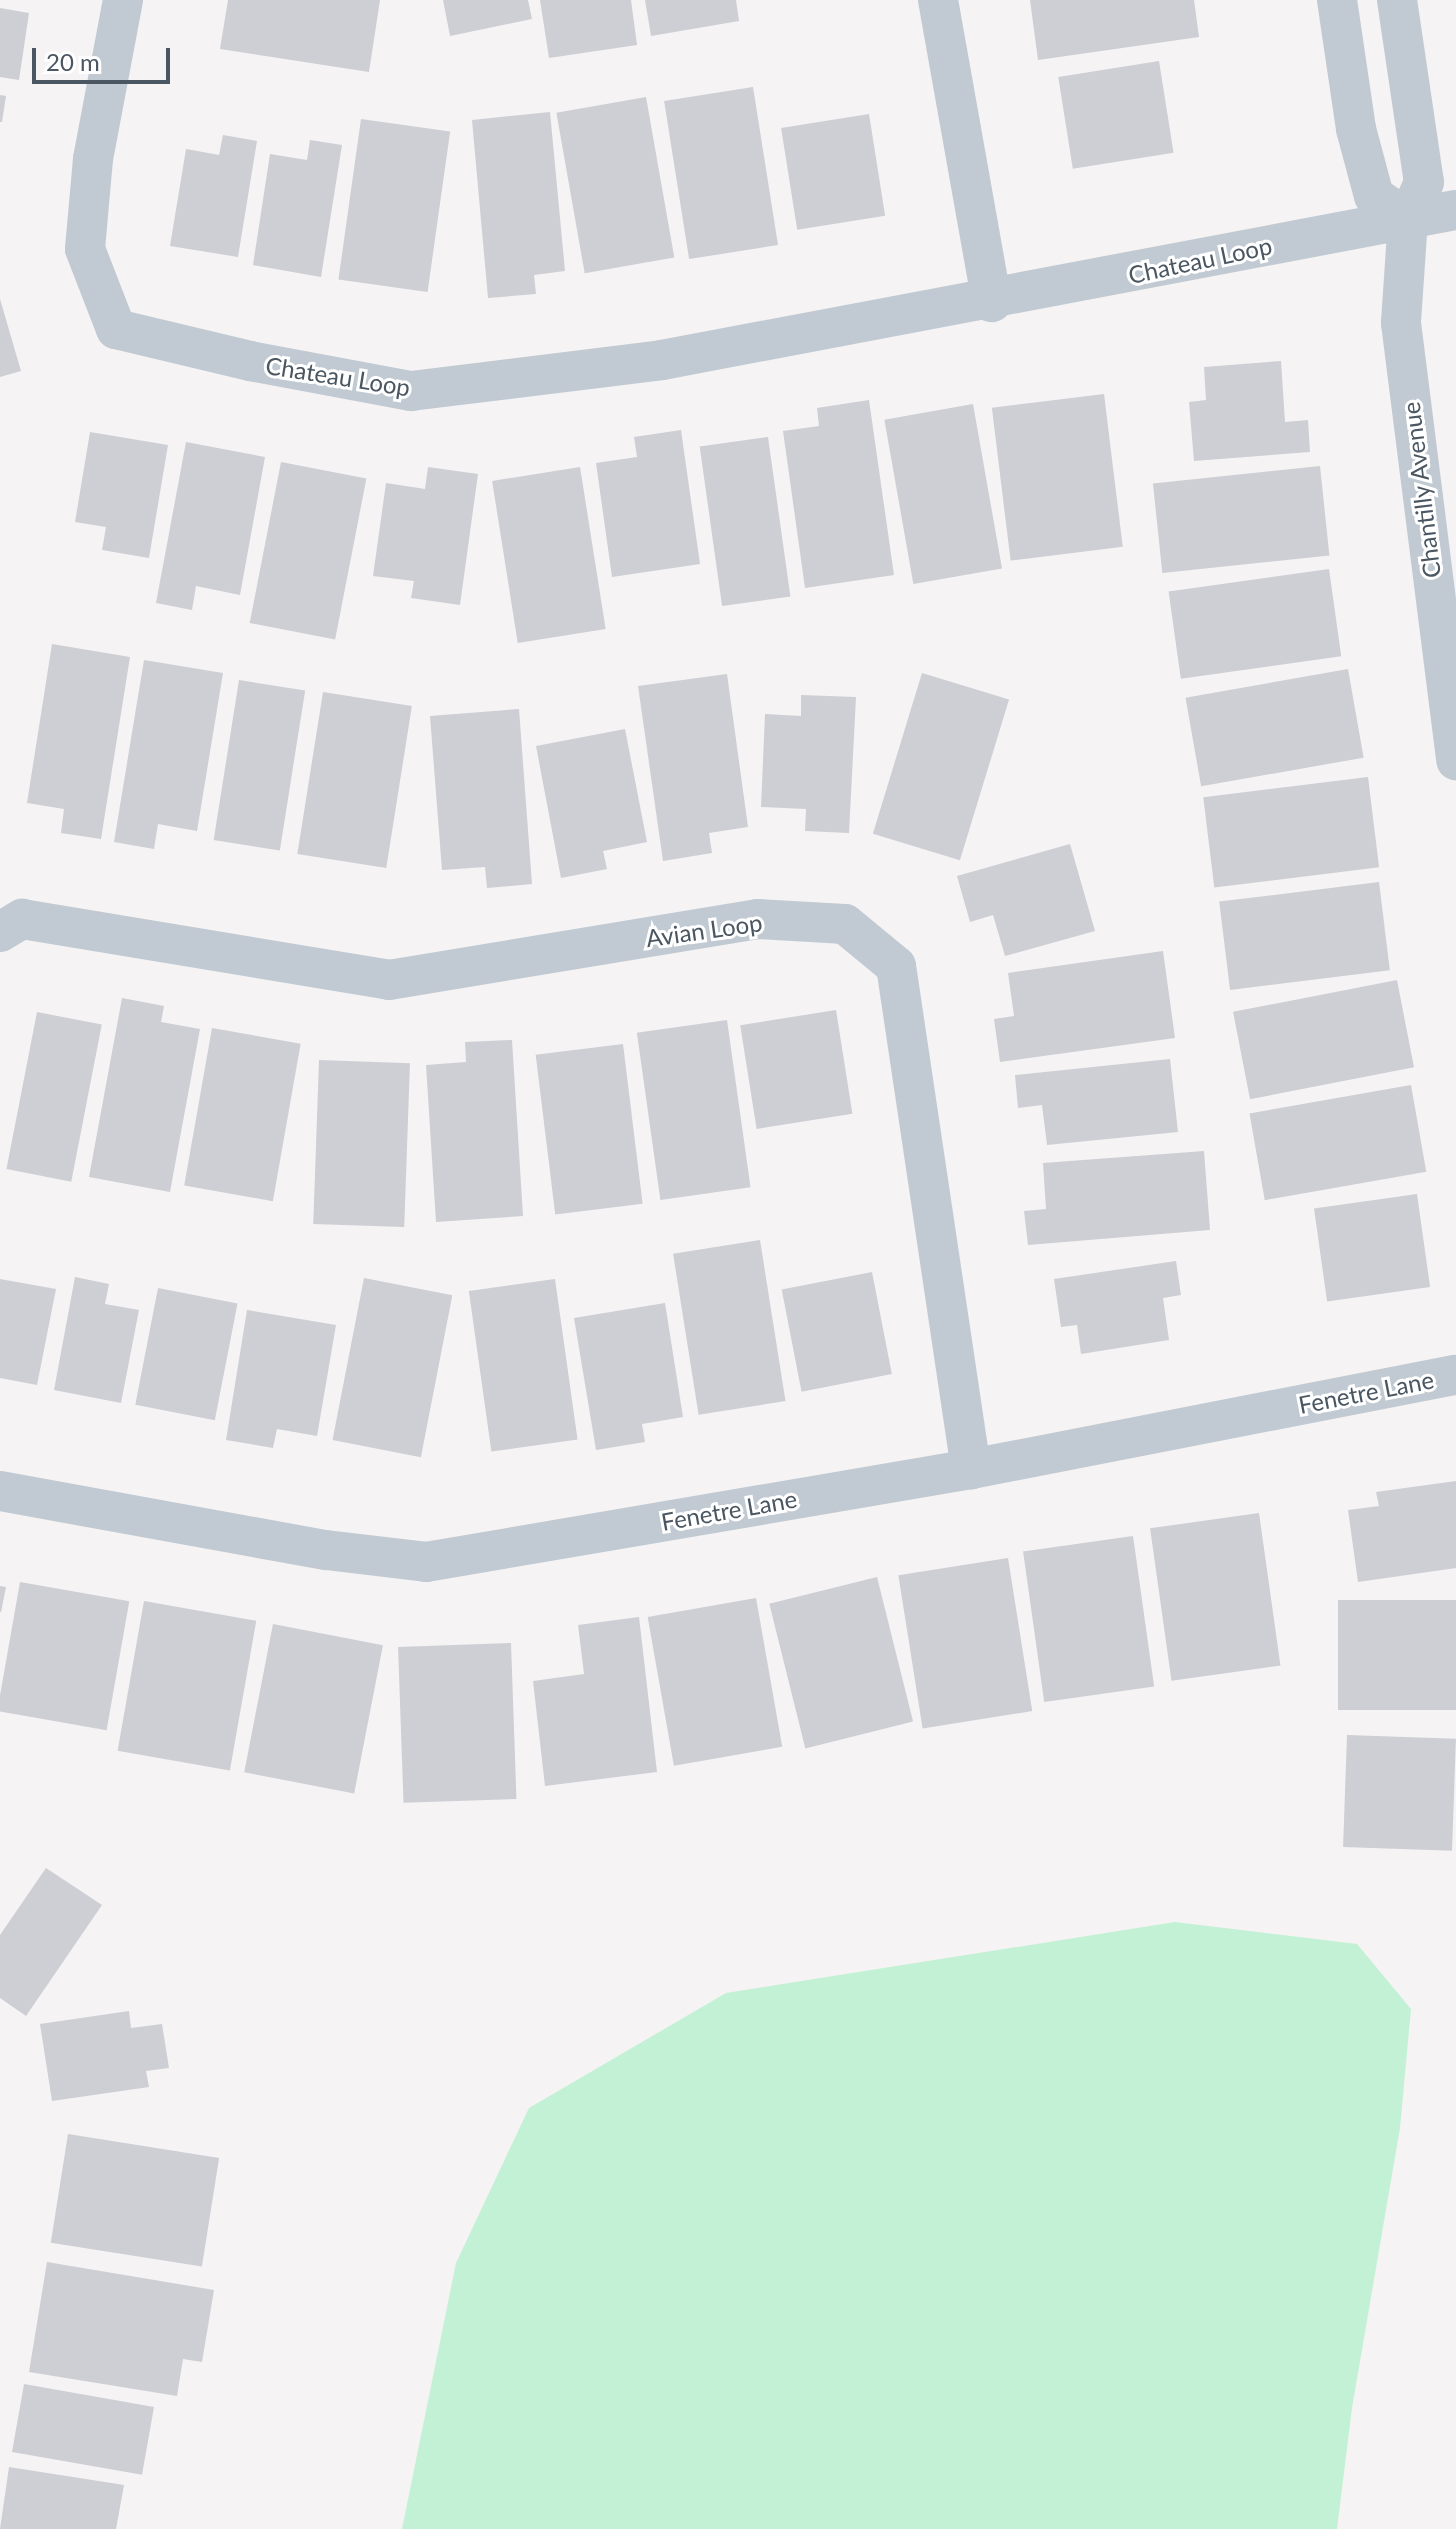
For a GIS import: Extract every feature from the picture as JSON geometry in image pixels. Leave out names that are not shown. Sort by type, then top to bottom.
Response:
[{"type":"street","name":"Chateau Loop","points":[[123,0],[93,159],[85,249],[116,329],[250,361],[411,391],[662,360],[992,302],[1456,210]]},
{"type":"street","points":[[938,0],[992,302]]},
{"type":"street","points":[[1337,0],[1356,129],[1374,196],[1408,219]]},
{"type":"street","name":"Chantilly Avenue","points":[[1397,0],[1424,182],[1408,219],[1401,323],[1456,761]]},
{"type":"street","name":"Avian Loop","points":[[0,932],[22,919],[389,980],[758,919],[845,924],[896,966],[971,1469]]},
{"type":"street","name":"Fenetre Lane","points":[[0,1491],[326,1550],[426,1562],[971,1469],[1456,1375]]},
{"type":"green space","points":[[1175,1922],[1357,1944],[1411,2009],[1400,2128],[1352,2408],[1337,2529],[402,2529],[456,2263],[529,2108],[726,1993]]},
{"type":"building","points":[[228,0],[380,0],[369,72],[220,49]]},
{"type":"building","points":[[443,0],[528,0],[532,19],[450,36]]},
{"type":"building","points":[[540,0],[631,0],[637,45],[549,58]]},
{"type":"building","points":[[645,0],[736,0],[739,21],[651,36]]},
{"type":"building","points":[[1030,0],[1194,0],[1199,37],[1038,60]]},
{"type":"building","points":[[0,8],[29,13],[19,80],[0,77]]},
{"type":"building","points":[[1159,61],[1174,153],[1073,169],[1058,77]]},
{"type":"building","points":[[753,87],[778,245],[689,259],[664,101]]},
{"type":"building","points":[[0,95],[6,96],[2,122],[0,122]]},
{"type":"building","points":[[646,97],[674,258],[585,273],[556,113]]},
{"type":"building","points":[[550,112],[565,271],[534,275],[536,294],[488,298],[472,120]]},
{"type":"building","points":[[869,114],[885,216],[797,230],[781,128]]},
{"type":"building","points":[[361,119],[450,132],[428,292],[338,279]]},
{"type":"building","points":[[223,135],[257,141],[238,257],[170,246],[186,149],[219,155]]},
{"type":"building","points":[[310,140],[342,145],[321,277],[253,265],[270,154],[307,160]]},
{"type":"building","points":[[0,299],[21,371],[0,377]]},
{"type":"building","points":[[1281,361],[1285,422],[1308,420],[1310,452],[1194,461],[1189,402],[1206,400],[1204,367]]},
{"type":"building","points":[[1104,394],[1123,547],[1011,561],[992,408]]},
{"type":"building","points":[[869,400],[894,575],[805,588],[783,431],[819,426],[817,408]]},
{"type":"building","points":[[973,404],[1002,568],[913,584],[884,420]]},
{"type":"building","points":[[681,430],[700,564],[612,577],[596,463],[637,457],[634,437]]},
{"type":"building","points":[[90,432],[168,445],[149,558],[102,550],[106,527],[75,522]]},
{"type":"building","points":[[768,437],[790,596],[722,606],[700,447]]},
{"type":"building","points":[[186,442],[265,457],[240,595],[196,586],[192,610],[156,603]]},
{"type":"building","points":[[281,462],[366,479],[335,640],[250,623]]},
{"type":"building","points":[[1320,466],[1329,556],[1162,573],[1153,484]]},
{"type":"building","points":[[428,467],[478,474],[460,605],[411,598],[414,581],[373,576],[386,483],[425,489]]},
{"type":"building","points":[[580,467],[606,629],[518,643],[492,481]]},
{"type":"building","points":[[1329,569],[1341,656],[1181,679],[1169,592]]},
{"type":"building","points":[[52,644],[130,657],[101,839],[61,833],[64,809],[27,803]]},
{"type":"building","points":[[144,660],[223,673],[197,831],[158,824],[154,849],[114,842]]},
{"type":"building","points":[[1348,669],[1364,758],[1201,786],[1186,698]]},
{"type":"building","points":[[922,673],[1009,700],[960,860],[873,834]]},
{"type":"building","points":[[727,674],[748,827],[709,833],[712,853],[663,861],[638,686]]},
{"type":"building","points":[[239,680],[305,690],[280,850],[214,840]]},
{"type":"building","points":[[323,692],[412,706],[386,868],[297,854]]},
{"type":"building","points":[[801,695],[856,697],[849,833],[805,831],[806,809],[761,807],[765,714],[801,716]]},
{"type":"building","points":[[519,709],[532,884],[487,888],[485,867],[442,870],[430,716]]},
{"type":"building","points":[[625,729],[647,842],[603,851],[607,869],[561,878],[536,746]]},
{"type":"building","points":[[1368,777],[1379,867],[1214,888],[1203,797]]},
{"type":"building","points":[[1070,844],[1095,931],[1005,956],[993,915],[970,922],[957,876]]},
{"type":"building","points":[[1379,882],[1390,970],[1230,990],[1219,902]]},
{"type":"building","points":[[1163,951],[1175,1038],[1000,1062],[994,1019],[1014,1016],[1008,973]]},
{"type":"building","points":[[1397,980],[1414,1067],[1250,1099],[1233,1012]]},
{"type":"building","points":[[122,998],[164,1006],[161,1022],[200,1029],[170,1192],[89,1177]]},
{"type":"building","points":[[836,1010],[852,1114],[757,1129],[740,1025]]},
{"type":"building","points":[[37,1012],[102,1025],[71,1182],[6,1169]]},
{"type":"building","points":[[727,1020],[751,1187],[660,1200],[637,1033]]},
{"type":"building","points":[[212,1028],[301,1044],[273,1201],[184,1186]]},
{"type":"building","points":[[512,1040],[523,1216],[436,1222],[426,1065],[466,1062],[465,1042]]},
{"type":"building","points":[[623,1044],[643,1204],[555,1215],[536,1055]]},
{"type":"building","points":[[1170,1059],[1178,1132],[1047,1145],[1042,1105],[1018,1108],[1015,1075]]},
{"type":"building","points":[[319,1060],[410,1063],[404,1227],[313,1224]]},
{"type":"building","points":[[1411,1085],[1426,1172],[1265,1200],[1249,1113]]},
{"type":"building","points":[[1204,1151],[1210,1230],[1028,1245],[1024,1211],[1046,1209],[1043,1163]]},
{"type":"building","points":[[1417,1194],[1430,1287],[1327,1302],[1314,1208]]},
{"type":"building","points":[[760,1240],[785,1401],[699,1415],[673,1254]]},
{"type":"building","points":[[1176,1261],[1181,1295],[1163,1298],[1169,1340],[1081,1354],[1077,1325],[1061,1327],[1054,1279]]},
{"type":"building","points":[[872,1272],[892,1374],[802,1392],[782,1290]]},
{"type":"building","points":[[75,1277],[109,1284],[105,1304],[139,1310],[121,1403],[54,1390]]},
{"type":"building","points":[[364,1278],[452,1295],[421,1457],[333,1440]]},
{"type":"building","points":[[0,1279],[56,1289],[37,1385],[0,1378]]},
{"type":"building","points":[[555,1279],[578,1439],[491,1452],[469,1291]]},
{"type":"building","points":[[158,1288],[238,1303],[215,1420],[135,1405]]},
{"type":"building","points":[[665,1303],[683,1417],[642,1424],[645,1442],[596,1450],[574,1318]]},
{"type":"building","points":[[247,1310],[336,1325],[317,1436],[277,1429],[273,1448],[226,1440]]},
{"type":"building","points":[[1456,1481],[1456,1568],[1358,1582],[1348,1510],[1379,1506],[1376,1492]]},
{"type":"building","points":[[1259,1513],[1280,1666],[1172,1681],[1150,1528]]},
{"type":"building","points":[[1133,1536],[1154,1687],[1044,1702],[1023,1551]]},
{"type":"building","points":[[1008,1558],[1032,1711],[923,1728],[898,1575]]},
{"type":"building","points":[[877,1577],[913,1722],[805,1748],[769,1604]]},
{"type":"building","points":[[20,1582],[129,1601],[107,1730],[0,1711],[0,1695]]},
{"type":"building","points":[[0,1586],[6,1587],[1,1612],[0,1612]]},
{"type":"building","points":[[756,1598],[782,1747],[674,1766],[648,1617]]},
{"type":"building","points":[[1338,1600],[1456,1600],[1456,1710],[1338,1710]]},
{"type":"building","points":[[144,1601],[256,1621],[230,1770],[118,1751]]},
{"type":"building","points":[[639,1617],[657,1772],[545,1786],[533,1681],[584,1674],[578,1625]]},
{"type":"building","points":[[273,1624],[383,1645],[354,1794],[244,1772]]},
{"type":"building","points":[[511,1643],[516,1799],[404,1803],[398,1647]]},
{"type":"building","points":[[1347,1735],[1456,1739],[1452,1851],[1343,1847]]},
{"type":"building","points":[[46,1868],[102,1905],[26,2016],[0,1998],[0,1935]]},
{"type":"building","points":[[129,2011],[131,2028],[162,2024],[169,2068],[146,2071],[149,2087],[52,2101],[40,2024]]},
{"type":"building","points":[[68,2134],[219,2158],[202,2267],[51,2243]]},
{"type":"building","points":[[47,2262],[214,2290],[202,2362],[183,2359],[177,2396],[29,2372]]},
{"type":"building","points":[[24,2384],[154,2407],[142,2475],[12,2452]]},
{"type":"building","points":[[9,2467],[124,2485],[116,2529],[0,2529]]}]
